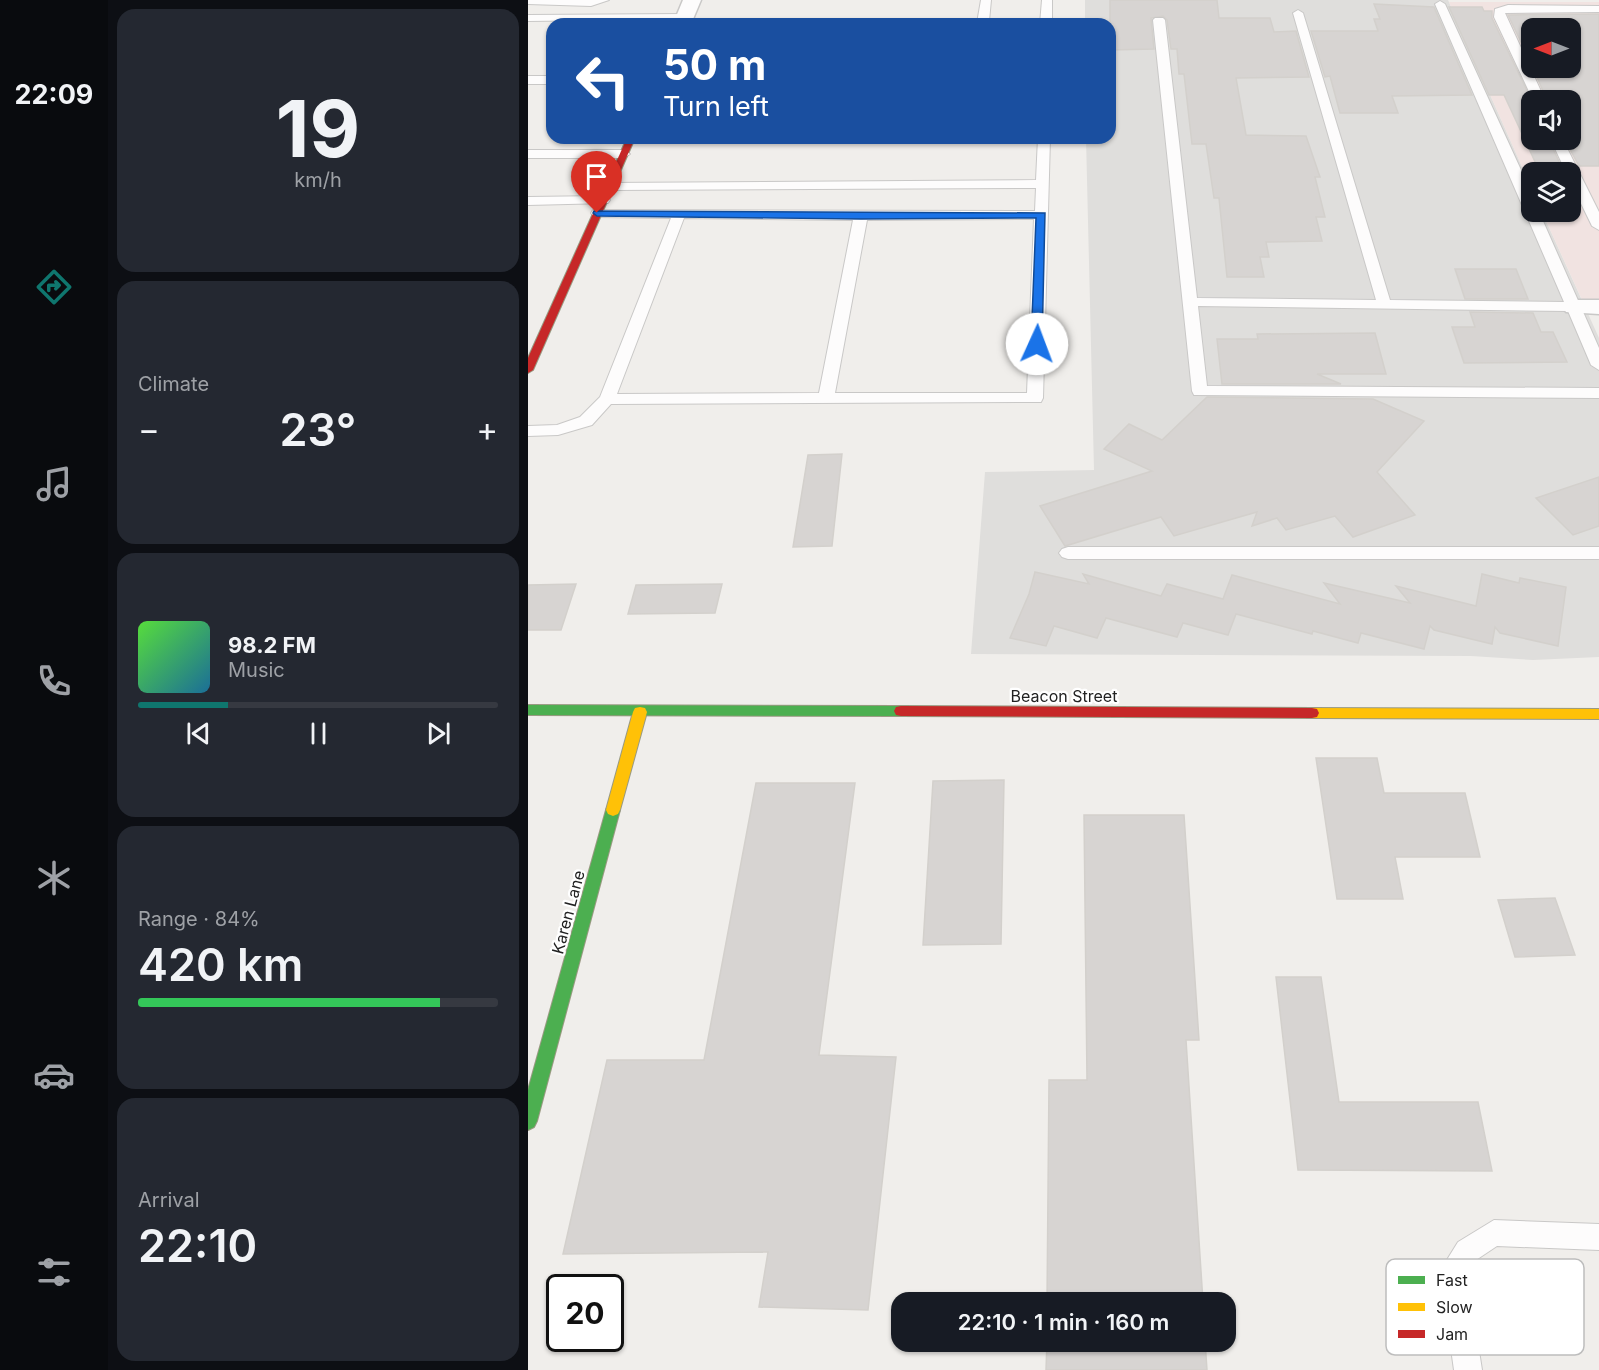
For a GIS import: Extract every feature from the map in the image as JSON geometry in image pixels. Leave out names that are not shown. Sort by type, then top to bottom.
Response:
[{"type":"street","points":[[530,363],[628,144]]},
{"type":"street","name":"Beacon Street","points":[[528,710],[1599,714]]},
{"type":"street","name":"Karen Lane","points":[[528,1121],[640,712]]},
{"type":"lane","points":[[528,1],[591,3],[604,0]]},
{"type":"lane","points":[[984,18],[986,0]]},
{"type":"lane","points":[[1046,18],[1047,0]]},
{"type":"lane","points":[[1440,4],[1521,186]]},
{"type":"lane","points":[[1534,90],[1499,11],[1508,8],[1599,9]]},
{"type":"lane","points":[[1298,13],[1383,304]]},
{"type":"lane","points":[[528,18],[686,14]]},
{"type":"lane","points":[[1159,20],[1200,391],[1599,393]]},
{"type":"lane","points":[[528,80],[546,80]]},
{"type":"lane","points":[[606,399],[1035,398],[1044,144]]},
{"type":"lane","points":[[1562,150],[1599,226]]},
{"type":"lane","points":[[528,154],[624,154]]},
{"type":"lane","points":[[610,186],[1043,184]]},
{"type":"lane","points":[[528,201],[679,214],[1041,215]]},
{"type":"lane","points":[[528,431],[558,430],[586,421],[606,399],[679,214]]},
{"type":"lane","points":[[826,399],[861,216]]},
{"type":"lane","points":[[1538,222],[1587,307],[1599,365]]},
{"type":"lane","points":[[1190,302],[1587,307]]},
{"type":"lane","points":[[1068,553],[1599,553]]},
{"type":"lane","points":[[1461,1259],[1467,1251],[1494,1233],[1599,1238]]},
{"type":"lane","points":[[1466,1355],[1468,1370]]},
{"type":"shaded area","points":[[1085,0],[1448,0],[1521,164],[1521,222],[1547,222],[1599,338],[1599,657],[1533,660],[1471,656],[971,654],[985,472],[1094,470],[1086,144],[1116,144],[1116,18],[1085,18]]},
{"type":"shaded area","points":[[1449,2],[1599,2],[1599,302],[1583,302],[1547,222],[1581,222],[1581,162],[1521,162],[1521,164]]},
{"type":"building","points":[[1110,0],[1217,0],[1219,18],[1270,18],[1274,32],[1296,31],[1309,77],[1236,78],[1246,135],[1306,136],[1320,177],[1315,177],[1325,217],[1316,217],[1322,241],[1266,242],[1269,257],[1260,257],[1264,277],[1227,277],[1219,198],[1214,198],[1206,144],[1192,144],[1184,74],[1179,74],[1177,49],[1171,49],[1167,20],[1163,16],[1151,18],[1154,49],[1116,50],[1116,18],[1110,18]]},
{"type":"building","points":[[1374,4],[1434,7],[1472,95],[1392,96],[1398,113],[1340,113],[1330,76],[1325,77],[1311,31],[1378,31],[1374,19],[1380,19]]},
{"type":"building","points":[[1449,7],[1482,7],[1484,11],[1492,11],[1492,18],[1527,90],[1521,90],[1521,132],[1504,95],[1489,95]]},
{"type":"building","points":[[1599,14],[1599,166],[1581,166],[1581,162],[1577,162],[1570,150],[1581,150],[1581,90],[1543,90],[1537,78],[1581,78],[1581,18],[1521,18],[1521,42],[1508,15]]},
{"type":"building","points":[[1530,150],[1554,150],[1559,162],[1535,162]]},
{"type":"building","points":[[1455,269],[1516,269],[1528,299],[1465,299]]},
{"type":"building","points":[[1470,312],[1533,313],[1541,332],[1553,332],[1567,362],[1464,363],[1452,327],[1475,327]]},
{"type":"building","points":[[1375,333],[1386,374],[1317,374],[1341,384],[1222,384],[1217,339],[1258,339],[1257,334]]},
{"type":"building","points":[[1207,397],[1373,399],[1424,421],[1377,472],[1415,515],[1353,537],[1335,516],[1286,530],[1277,518],[1252,526],[1257,512],[1174,536],[1161,517],[1065,546],[1040,506],[1152,471],[1104,449],[1129,424],[1162,440]]},
{"type":"building","points":[[842,454],[832,546],[793,547],[808,455]]},
{"type":"building","points":[[1599,477],[1599,526],[1573,535],[1536,498]]},
{"type":"building","points":[[1035,572],[1089,584],[1083,574],[1161,596],[1167,584],[1223,599],[1232,575],[1340,604],[1324,583],[1410,603],[1396,586],[1476,606],[1482,574],[1519,583],[1520,578],[1566,587],[1558,646],[1500,633],[1495,627],[1492,644],[1434,630],[1430,626],[1424,649],[1361,633],[1358,643],[1313,631],[1312,634],[1236,614],[1228,635],[1183,623],[1177,637],[1106,618],[1097,638],[1054,626],[1046,646],[1010,638],[1029,594]]},
{"type":"building","points":[[576,584],[561,630],[528,630],[528,585]]},
{"type":"building","points":[[722,584],[715,613],[628,614],[636,585]]},
{"type":"building","points":[[1316,758],[1377,758],[1384,793],[1465,793],[1480,857],[1395,857],[1403,899],[1337,899]]},
{"type":"building","points":[[1004,780],[1001,944],[923,945],[933,781]]},
{"type":"building","points":[[756,783],[855,783],[819,1055],[896,1057],[868,1310],[759,1307],[768,1252],[563,1254],[607,1060],[704,1060]]},
{"type":"building","points":[[1084,815],[1184,815],[1199,1040],[1186,1040],[1202,1292],[1047,1292],[1049,1080],[1087,1080]]},
{"type":"building","points":[[1555,898],[1575,955],[1515,957],[1498,900]]},
{"type":"building","points":[[1276,977],[1321,977],[1339,1102],[1478,1102],[1492,1171],[1298,1170]]},
{"type":"building","points":[[1047,1352],[1206,1352],[1207,1370],[1046,1370]]},
{"type":"traffic: fast","points":[[528,710],[901,711]]},
{"type":"traffic: fast","points":[[528,1121],[613,810]]},
{"type":"traffic: slow","points":[[613,810],[640,712]]},
{"type":"traffic: slow","points":[[1312,713],[1599,714]]},
{"type":"traffic: jam","points":[[528,370],[628,144]]},
{"type":"traffic: jam","points":[[901,711],[1312,713]]},
{"type":"route","points":[[597,213],[861,216],[1041,215],[1037,344]]}]
